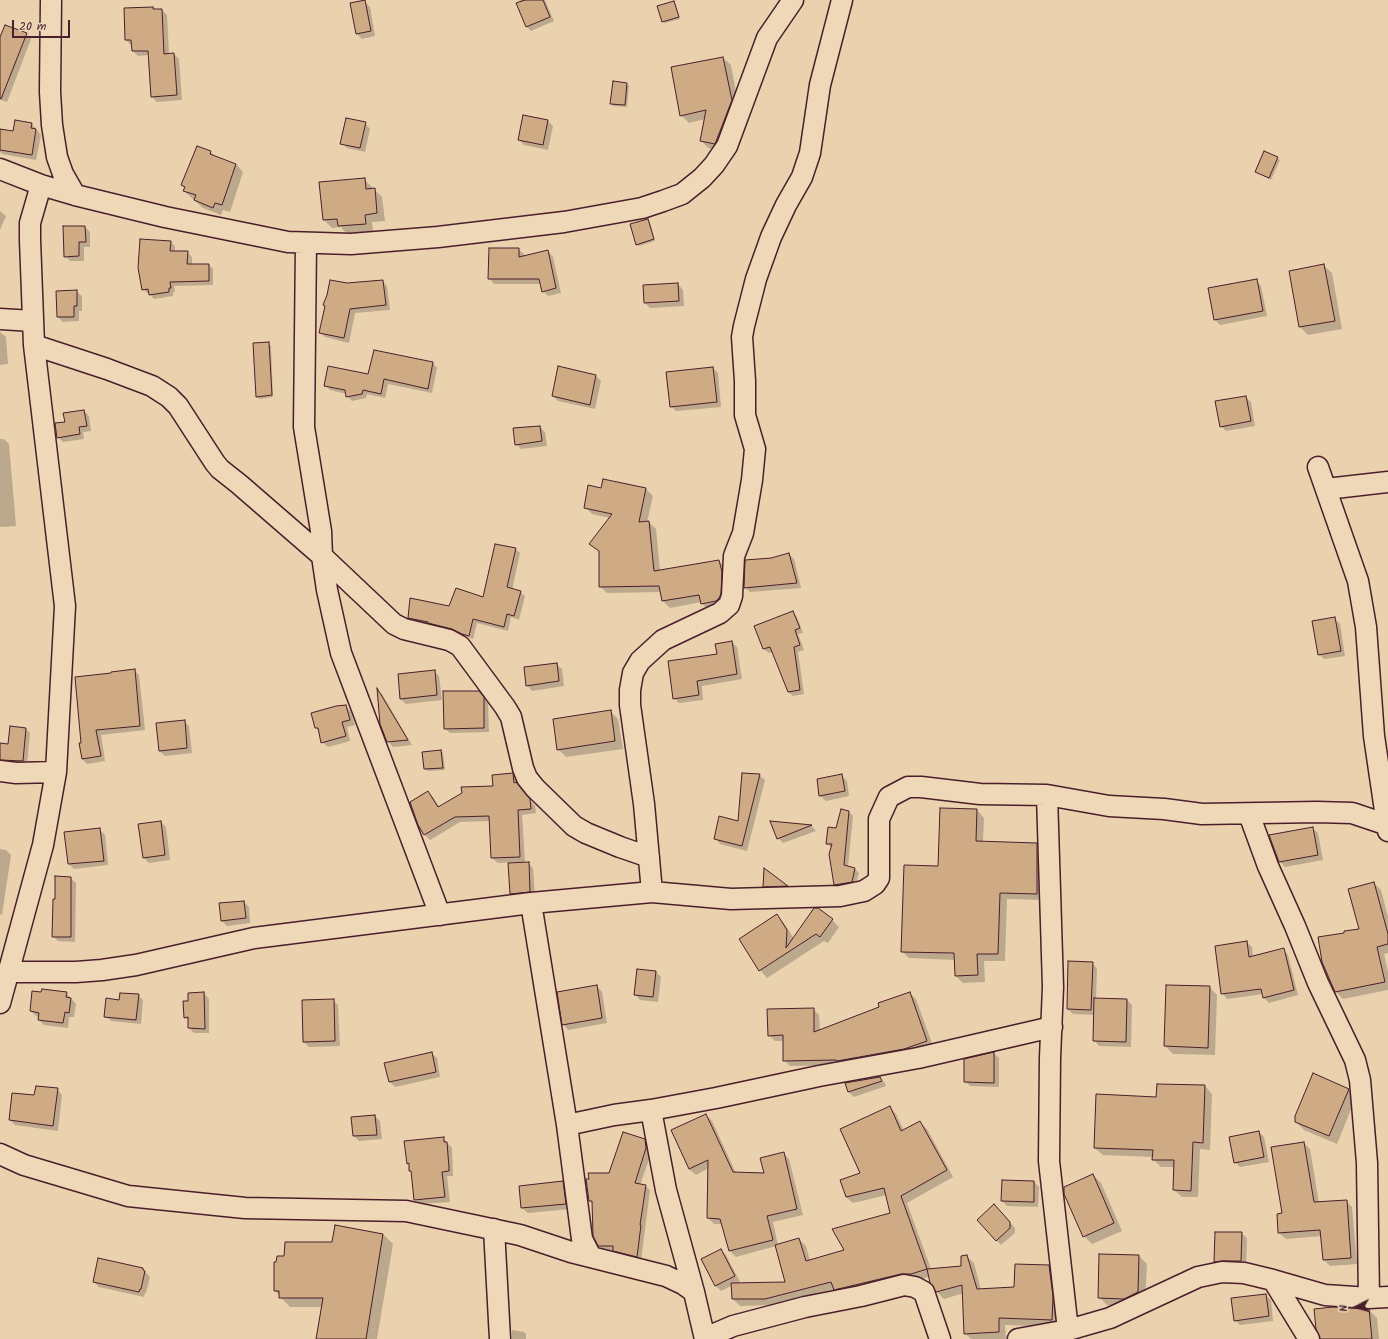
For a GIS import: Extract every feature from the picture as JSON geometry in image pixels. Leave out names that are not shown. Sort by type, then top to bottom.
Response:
[{"type":"street","points":[[51,0],[50,92],[52,126],[57,157],[63,174],[75,195]]},
{"type":"street","points":[[0,169],[41,185],[75,195],[165,217],[288,242],[351,244],[438,237],[564,222],[642,208],[663,202],[682,194],[710,170],[727,146],[767,38],[793,0]]},
{"type":"street","points":[[652,892],[644,804],[630,705],[630,690],[633,673],[640,661],[663,640],[720,613],[729,605],[732,596],[734,556],[743,533],[752,480],[755,449],[745,415],[745,382],[742,337],[744,326],[756,279],[771,237],[786,205],[802,177],[810,153],[820,85],[842,0]]},
{"type":"street","points":[[0,1003],[44,845],[56,772],[65,606],[34,345],[30,223],[41,185]]},
{"type":"street","points":[[306,243],[304,428],[322,531],[322,556],[327,590],[341,653],[440,914]]},
{"type":"street","points":[[0,319],[33,321]]},
{"type":"street","points":[[34,345],[114,371],[152,386],[169,397],[178,406],[220,469],[322,556],[394,624],[404,629],[449,640],[460,646],[505,706],[511,717],[523,768],[527,778],[535,788],[574,826],[586,833],[649,857]]},
{"type":"street","points":[[8,972],[76,972],[102,970],[136,965],[254,938],[531,903],[652,892],[731,899],[840,896],[864,891],[875,884],[879,878],[879,819],[889,797],[908,787],[921,787],[980,794],[1047,795],[1109,806],[1164,809],[1202,814],[1317,812],[1352,813],[1388,827],[1374,736],[1366,627],[1358,581],[1318,467]]},
{"type":"street","points":[[1326,489],[1388,482]]},
{"type":"street","points":[[0,771],[16,773],[56,772]]},
{"type":"street","points":[[1047,795],[1053,987],[1048,1161],[1068,1330]]},
{"type":"street","points":[[1018,1339],[1068,1330],[1110,1318],[1198,1277],[1222,1272],[1244,1273],[1325,1295],[1378,1298],[1360,1080],[1355,1060],[1318,983],[1295,926],[1268,866],[1249,814]]},
{"type":"street","points":[[531,903],[567,1125],[582,1239],[591,1257]]},
{"type":"street","points":[[567,1125],[918,1058],[1052,1027]]},
{"type":"street","points":[[651,1110],[666,1190],[705,1338],[734,1326],[805,1307],[904,1286],[915,1287],[924,1292],[940,1339]]},
{"type":"street","points":[[0,1154],[24,1165],[128,1196],[245,1208],[406,1211],[520,1235],[571,1252],[666,1276],[683,1284],[694,1292]]},
{"type":"street","points":[[494,1229],[500,1339]]},
{"type":"street","points":[[1273,1280],[1309,1339]]},
{"type":"building","points":[[365,0],[371,31],[356,34],[350,3]]},
{"type":"building","points":[[525,0],[543,0],[550,17],[526,27],[516,3]]},
{"type":"building","points":[[674,1],[679,17],[662,22],[657,6]]},
{"type":"building","points":[[153,7],[153,9],[162,9],[164,54],[174,53],[177,95],[151,97],[148,51],[132,51],[131,40],[125,40],[124,8]]},
{"type":"building","points":[[5,25],[27,33],[1,99],[0,37]]},
{"type":"building","points":[[723,57],[732,100],[715,144],[700,141],[706,110],[680,116],[671,67]]},
{"type":"building","points":[[613,81],[627,83],[625,105],[610,104]]},
{"type":"building","points":[[523,115],[548,120],[543,145],[518,140]]},
{"type":"building","points":[[346,118],[366,122],[360,148],[340,144]]},
{"type":"building","points":[[15,120],[32,123],[31,128],[36,129],[32,155],[0,150],[0,129],[13,131]]},
{"type":"building","points":[[197,146],[211,151],[210,154],[236,164],[222,205],[215,203],[213,208],[194,200],[196,195],[183,191],[185,187],[181,185]]},
{"type":"building","points":[[1264,151],[1278,157],[1269,178],[1255,172]]},
{"type":"building","points":[[365,178],[366,189],[375,188],[377,213],[365,215],[366,224],[338,226],[337,219],[323,220],[319,182]]},
{"type":"building","points":[[648,219],[654,239],[636,245],[630,224]]},
{"type":"building","points":[[63,226],[85,226],[86,242],[79,242],[79,256],[64,257]]},
{"type":"building","points":[[140,239],[171,241],[170,251],[188,251],[187,264],[209,264],[209,281],[170,282],[171,288],[169,288],[169,292],[149,295],[148,289],[142,290],[138,268]]},
{"type":"building","points":[[489,248],[519,248],[519,257],[548,250],[556,288],[542,292],[539,279],[488,279]]},
{"type":"building","points":[[1324,264],[1335,321],[1299,327],[1289,271]]},
{"type":"building","points":[[1257,279],[1263,311],[1214,320],[1208,288]]},
{"type":"building","points":[[330,280],[347,283],[383,280],[386,305],[350,309],[344,338],[319,333],[325,306],[323,305]]},
{"type":"building","points":[[678,283],[679,301],[644,303],[643,285]]},
{"type":"building","points":[[77,290],[77,306],[74,306],[74,317],[57,317],[56,291]]},
{"type":"building","points":[[269,342],[272,395],[256,397],[253,343]]},
{"type":"building","points":[[374,350],[433,362],[428,389],[384,379],[381,394],[363,390],[362,394],[346,397],[345,390],[324,386],[328,366],[368,374]]},
{"type":"building","points":[[558,366],[596,375],[590,405],[552,396]]},
{"type":"building","points":[[713,367],[717,402],[670,407],[666,372]]},
{"type":"building","points":[[1246,396],[1251,421],[1220,427],[1215,401]]},
{"type":"building","points":[[84,410],[87,426],[79,427],[80,434],[57,438],[55,423],[65,422],[63,413]]},
{"type":"building","points":[[540,426],[542,441],[515,445],[513,428]]},
{"type":"building","points":[[603,479],[646,488],[639,522],[649,521],[654,571],[719,560],[722,572],[721,594],[716,601],[701,604],[699,595],[662,601],[659,586],[599,587],[599,551],[589,544],[612,514],[584,508],[588,485],[601,488]]},
{"type":"building","points":[[495,544],[516,548],[507,587],[521,591],[514,616],[507,614],[504,627],[473,619],[469,636],[452,629],[408,618],[410,598],[449,606],[456,588],[483,597]]},
{"type":"building","points":[[789,553],[797,583],[744,588],[745,560],[771,558]]},
{"type":"building","points":[[793,611],[800,628],[795,630],[800,645],[794,647],[800,690],[788,692],[770,647],[763,649],[754,626]]},
{"type":"building","points":[[1335,617],[1341,651],[1318,655],[1312,621]]},
{"type":"building","points":[[732,641],[737,674],[697,681],[699,695],[673,699],[668,661],[717,654],[715,644]]},
{"type":"building","points":[[557,663],[559,681],[526,686],[524,667]]},
{"type":"building","points":[[135,669],[140,726],[96,730],[101,756],[82,759],[79,743],[81,743],[75,677]]},
{"type":"building","points":[[435,670],[437,695],[400,699],[398,674]]},
{"type":"building","points":[[377,688],[408,740],[387,742],[380,724]]},
{"type":"building","points":[[443,691],[479,691],[484,697],[484,728],[444,729]]},
{"type":"building","points":[[346,705],[350,720],[342,722],[346,736],[321,743],[318,728],[315,728],[311,713],[336,706]]},
{"type":"building","points":[[611,710],[615,741],[557,750],[553,719]]},
{"type":"building","points":[[185,720],[187,748],[159,751],[156,723]]},
{"type":"building","points":[[10,726],[26,728],[23,761],[0,760],[0,743],[8,744]]},
{"type":"building","points":[[441,750],[443,768],[424,769],[422,752]]},
{"type":"building","points":[[513,773],[514,783],[516,782],[530,799],[531,809],[518,810],[520,857],[491,858],[489,816],[455,817],[424,835],[418,825],[410,802],[428,791],[438,807],[462,793],[461,787],[493,786],[492,775]]},
{"type":"building","points":[[742,773],[760,774],[742,846],[714,839],[719,816],[738,821]]},
{"type":"building","points":[[842,774],[845,791],[819,796],[817,779]]},
{"type":"building","points":[[940,808],[977,809],[976,841],[1037,843],[1037,894],[1000,893],[998,954],[977,954],[978,975],[955,976],[954,953],[901,952],[904,865],[938,866]]},
{"type":"building","points":[[841,809],[849,811],[844,865],[855,868],[852,882],[834,885],[829,854],[832,844],[826,844],[828,827],[836,828]]},
{"type":"building","points":[[161,821],[165,855],[143,858],[138,824]]},
{"type":"building","points":[[770,821],[812,825],[777,839]]},
{"type":"building","points":[[1313,827],[1318,855],[1279,862],[1269,835]]},
{"type":"building","points":[[100,828],[104,861],[68,864],[64,832]]},
{"type":"building","points":[[529,862],[530,892],[510,894],[508,863]]},
{"type":"building","points":[[764,868],[788,886],[763,887]]},
{"type":"building","points":[[55,876],[71,877],[71,937],[52,937]]},
{"type":"building","points":[[1374,882],[1388,934],[1388,944],[1377,947],[1385,982],[1335,992],[1322,962],[1318,937],[1359,929],[1348,889]]},
{"type":"building","points":[[244,901],[246,918],[221,921],[219,903]]},
{"type":"building","points":[[814,908],[818,908],[833,919],[820,937],[816,934],[759,971],[739,939],[777,914],[787,930],[786,948]]},
{"type":"building","points":[[1247,941],[1249,957],[1284,948],[1294,990],[1263,998],[1261,989],[1221,994],[1215,946]]},
{"type":"building","points":[[1068,961],[1093,962],[1091,1010],[1067,1009]]},
{"type":"building","points":[[637,969],[656,971],[653,997],[634,995]]},
{"type":"building","points":[[597,985],[602,1018],[562,1025],[557,992]]},
{"type":"building","points":[[1166,985],[1210,986],[1208,1048],[1164,1046]]},
{"type":"building","points":[[42,989],[67,992],[66,997],[71,998],[69,1013],[65,1012],[63,1023],[38,1020],[39,1013],[30,1011],[32,991],[41,992]]},
{"type":"building","points":[[204,992],[205,1029],[188,1028],[188,1017],[184,1018],[183,1001],[188,1001],[188,993]]},
{"type":"building","points":[[910,992],[927,1041],[904,1049],[837,1061],[783,1061],[783,1035],[768,1036],[767,1009],[814,1008],[814,1032],[879,1007],[878,1003]]},
{"type":"building","points":[[120,993],[139,994],[136,1020],[104,1017],[106,998],[119,1000]]},
{"type":"building","points":[[1094,998],[1127,999],[1126,1042],[1093,1041]]},
{"type":"building","points":[[334,999],[335,1041],[303,1042],[302,1000]]},
{"type":"building","points":[[432,1052],[436,1072],[389,1082],[384,1063]]},
{"type":"building","points":[[994,1052],[994,1083],[964,1082],[964,1059]]},
{"type":"building","points":[[1313,1073],[1349,1089],[1329,1136],[1295,1122],[1295,1116]]},
{"type":"building","points":[[880,1077],[882,1081],[848,1092],[845,1083]]},
{"type":"building","points":[[1157,1084],[1205,1085],[1203,1143],[1193,1142],[1191,1191],[1173,1190],[1174,1160],[1152,1160],[1153,1150],[1094,1148],[1096,1094],[1156,1097]]},
{"type":"building","points":[[36,1086],[58,1088],[53,1126],[9,1120],[12,1093],[34,1095]]},
{"type":"building","points":[[890,1106],[901,1131],[920,1121],[947,1170],[901,1196],[927,1269],[911,1274],[901,1274],[834,1290],[831,1282],[765,1299],[732,1299],[731,1283],[785,1282],[775,1245],[799,1238],[806,1261],[844,1250],[832,1229],[890,1213],[884,1188],[846,1197],[840,1180],[860,1173],[840,1129]]},
{"type":"building","points":[[706,1114],[733,1172],[764,1173],[760,1158],[784,1152],[797,1209],[767,1216],[773,1240],[729,1251],[720,1219],[707,1218],[708,1160],[689,1169],[671,1130]]},
{"type":"building","points":[[375,1115],[377,1135],[353,1136],[351,1117]]},
{"type":"building","points":[[1259,1131],[1264,1157],[1234,1163],[1229,1137]]},
{"type":"building","points":[[623,1132],[645,1139],[646,1148],[635,1183],[646,1185],[637,1257],[613,1251],[613,1246],[598,1246],[593,1236],[592,1201],[589,1201],[586,1179],[589,1179],[588,1173],[609,1173]]},
{"type":"building","points":[[444,1137],[444,1142],[447,1142],[449,1168],[449,1171],[442,1172],[445,1197],[414,1200],[411,1171],[409,1171],[409,1163],[407,1164],[404,1141]]},
{"type":"building","points":[[1304,1142],[1314,1202],[1347,1200],[1351,1258],[1323,1260],[1320,1230],[1278,1233],[1277,1214],[1282,1213],[1271,1147]]},
{"type":"building","points":[[1093,1174],[1114,1223],[1083,1237],[1064,1194],[1064,1187]]},
{"type":"building","points":[[1002,1180],[1034,1181],[1034,1202],[1001,1201]]},
{"type":"building","points":[[563,1181],[566,1204],[521,1208],[519,1186]]},
{"type":"building","points":[[994,1204],[1010,1222],[1010,1228],[996,1241],[977,1220]]},
{"type":"building","points":[[335,1225],[383,1234],[366,1339],[316,1339],[323,1298],[279,1298],[279,1291],[274,1291],[274,1262],[276,1262],[277,1256],[284,1256],[285,1242],[332,1242]]},
{"type":"building","points":[[1215,1232],[1242,1232],[1241,1261],[1214,1262]]},
{"type":"building","points":[[721,1249],[735,1276],[715,1286],[701,1259]]},
{"type":"building","points":[[1099,1254],[1139,1255],[1138,1292],[1124,1299],[1098,1298]]},
{"type":"building","points":[[967,1255],[977,1289],[1014,1287],[1015,1264],[1049,1265],[1053,1296],[1052,1320],[999,1318],[999,1332],[964,1334],[962,1285],[936,1292],[930,1283],[927,1269],[961,1266],[961,1256]]},
{"type":"building","points":[[98,1258],[143,1268],[145,1271],[139,1292],[93,1282]]},
{"type":"building","points":[[1266,1294],[1269,1316],[1234,1321],[1231,1298]]},
{"type":"building","points":[[1333,1307],[1369,1309],[1372,1339],[1320,1339],[1316,1329],[1314,1309]]}]
